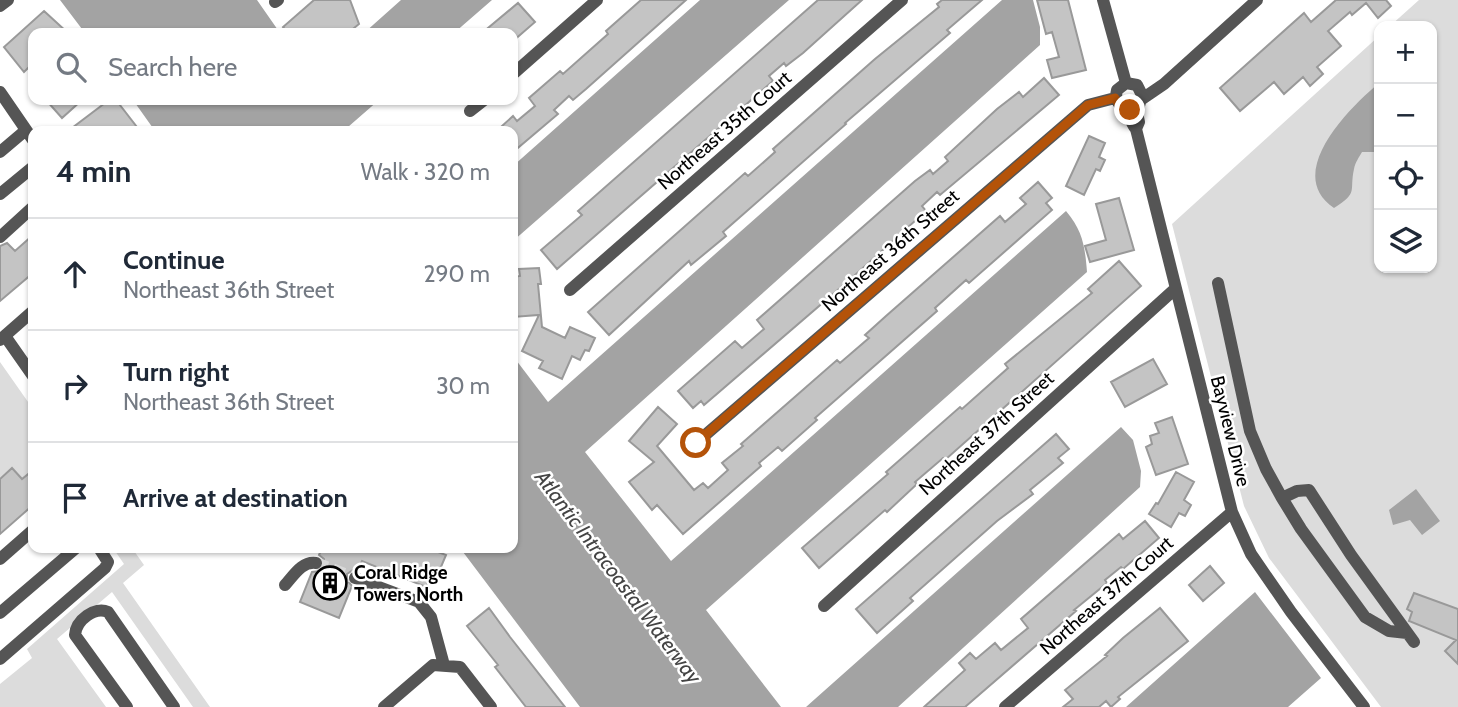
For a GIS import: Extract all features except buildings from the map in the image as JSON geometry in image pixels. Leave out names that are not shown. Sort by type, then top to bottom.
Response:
[{"type":"street","points":[[0,6],[8,0]]},
{"type":"street","points":[[518,70],[597,0]]},
{"type":"street","name":"Northeast 35th Court","points":[[570,290],[902,0]]},
{"type":"street","name":"Bayview Drive","points":[[1103,0],[1131,84],[1142,91],[1136,129]]},
{"type":"street","points":[[1125,110],[1140,103],[1164,84],[1257,0]]},
{"type":"street","points":[[1115,98],[1116,90],[1171,75]]},
{"type":"street","points":[[0,92],[4,108],[28,133]]},
{"type":"street","name":"Bayview Drive","points":[[1115,98],[1136,129],[1232,512],[1251,554],[1291,612],[1364,707]]},
{"type":"street","name":"Northeast 36th Street","points":[[696,443],[1088,105],[1115,98]]},
{"type":"street","points":[[470,111],[478,105]]},
{"type":"street","points":[[0,152],[28,136]]},
{"type":"street","points":[[0,194],[28,171]]},
{"type":"street","points":[[0,237],[28,212]]},
{"type":"street","points":[[1218,283],[1250,431],[1266,469],[1282,498],[1301,529],[1365,617],[1390,631],[1410,637],[1351,555],[1309,490],[1297,491],[1282,498]]},
{"type":"street","name":"Northeast 37th Street","points":[[824,606],[1175,289]]},
{"type":"street","points":[[28,316],[2,338],[28,370]]},
{"type":"street","name":"Northeast 37th Court","points":[[1006,707],[1232,512]]},
{"type":"street","points":[[0,559],[28,534]]},
{"type":"street","points":[[0,613],[70,553]]},
{"type":"street","points":[[0,659],[105,568],[108,562],[102,553]]},
{"type":"street","points":[[285,585],[303,565],[316,563]]},
{"type":"street","points":[[355,578],[419,602],[431,617],[444,666]]},
{"type":"street","points":[[127,707],[75,635],[75,629],[81,621],[96,611],[108,612],[174,707]]},
{"type":"street","points":[[384,707],[433,665],[460,667],[491,707]]},
{"type":"shaded area","points":[[1419,0],[1458,0],[1458,707],[1381,707],[1269,558],[1244,506],[1172,224],[1374,41],[1374,273],[1437,273],[1437,21],[1396,21]]},
{"type":"shaded area","points":[[0,362],[28,402],[28,474],[22,479],[12,468],[0,479]]},
{"type":"shaded area","points":[[116,553],[136,553],[144,565],[123,583],[210,707],[193,707],[112,592],[57,639],[106,707],[0,707],[0,684],[32,658],[27,649],[124,564]]},
{"type":"water","points":[[60,0],[257,0],[277,28],[81,28]]},
{"type":"water","points":[[401,0],[492,0],[460,28],[370,28]]},
{"type":"water","points":[[700,0],[789,0],[518,237],[518,162]]},
{"type":"water","name":"Atlantic Intracoastal Waterway","points":[[1002,0],[1033,0],[1040,27],[1040,45],[585,452],[671,561],[1066,211],[1082,240],[1087,272],[706,610],[781,707],[580,707],[464,553],[518,553],[518,363],[548,402]]},
{"type":"water","points":[[1374,87],[1374,152],[1362,152],[1355,167],[1350,195],[1334,208],[1320,194],[1315,178],[1318,160],[1338,125]]},
{"type":"water","points":[[137,105],[373,105],[349,126],[151,126]]},
{"type":"water","points":[[1121,427],[1133,440],[1141,471],[1140,487],[898,707],[806,707]]},
{"type":"water","points":[[1416,489],[1440,521],[1422,535],[1410,520],[1393,525],[1389,510]]},
{"type":"water","points":[[1255,592],[1321,678],[1288,707],[1126,707]]},
{"type":"tunnel","points":[[316,563],[355,578]]},
{"type":"place","name":"Coral Ridge Towers North","points":[[330,583]]},
{"type":"route","points":[[696,443],[1088,105],[1115,98],[1118,106],[1130,110]]}]
